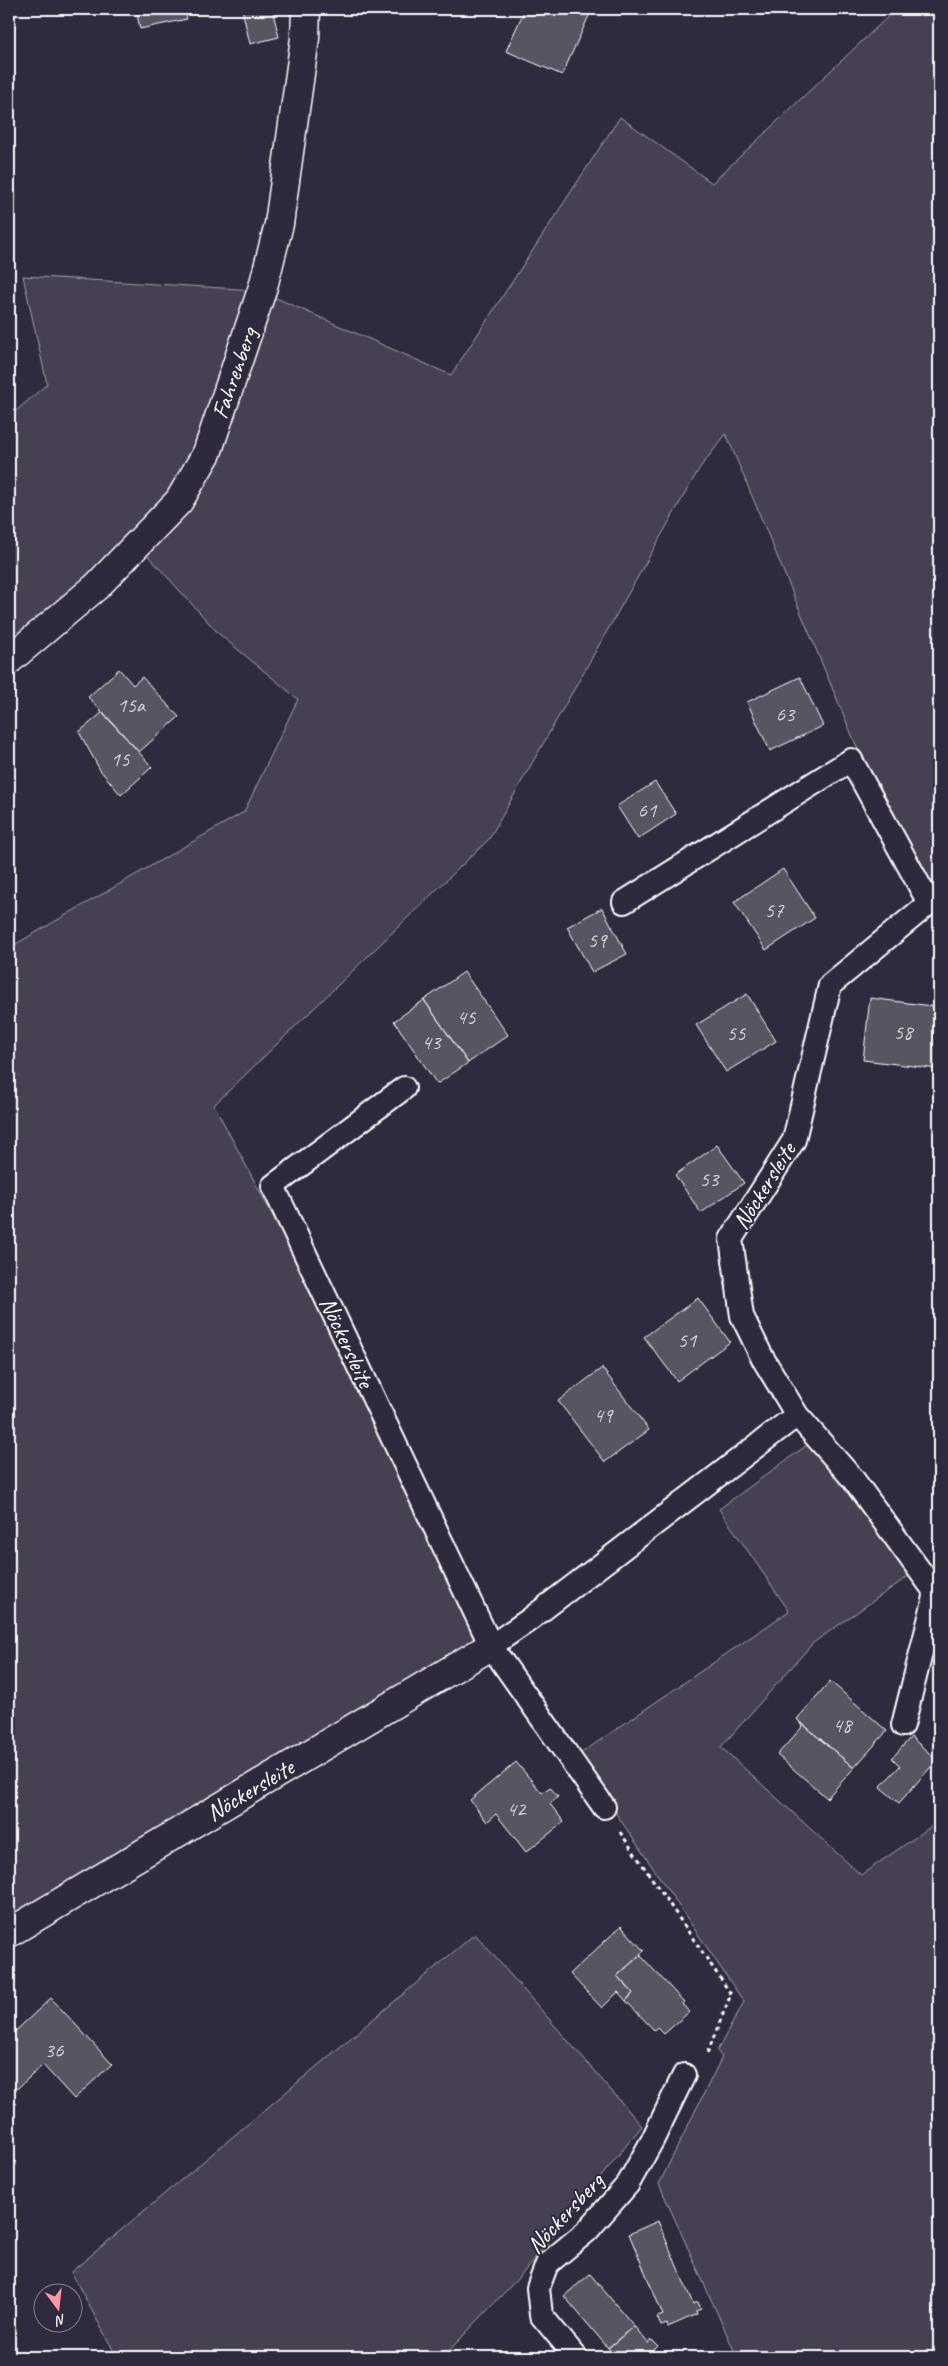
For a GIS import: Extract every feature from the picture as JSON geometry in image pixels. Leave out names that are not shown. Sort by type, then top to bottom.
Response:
[{"type":"street","name":"Fahrenberg","points":[[9,660],[97,586],[179,501],[206,453],[262,287],[279,224],[305,38],[306,9]]},
{"type":"street","name":"Nöckersleite","points":[[9,1933],[491,1646]]},
{"type":"lane","name":"Nöckersleite","points":[[624,902],[852,760],[934,899],[830,985],[794,1140],[731,1239],[742,1316],[762,1357],[797,1415],[852,1479],[936,1593],[903,1725]]},
{"type":"lane","name":"Nöckersleite","points":[[404,1088],[273,1186],[491,1646],[604,1808]]},
{"type":"lane","name":"Nöckersleite","points":[[491,1646],[529,1620],[797,1415]]},
{"type":"lane","name":"Nöckersberg","points":[[576,2357],[541,2315],[538,2288],[547,2264],[587,2231],[628,2184],[652,2141],[684,2075]]},
{"type":"path","points":[[604,1808],[731,1994],[694,2085],[684,2075]]},
{"type":"shaded area","points":[[896,9],[939,9],[939,877],[918,893],[726,434],[699,469],[489,839],[214,1105],[494,1633],[9,1926],[9,948],[244,812],[298,699],[219,634],[141,548],[181,506],[267,294],[451,375],[620,117],[712,183]]},
{"type":"shaded area","points":[[23,276],[255,290],[225,384],[173,500],[9,652],[9,417],[47,384]]},
{"type":"shaded area","points":[[810,1443],[913,1573],[813,1643],[721,1747],[861,1875],[939,1821],[939,2357],[737,2357],[659,2184],[722,2057],[717,2051],[744,2002],[577,1756],[789,1611],[719,1509]]},
{"type":"shaded area","points":[[475,1934],[642,2126],[523,2273],[443,2357],[117,2357],[82,2292],[82,2284],[77,2284],[71,2272]]},
{"type":"building","points":[[136,9],[184,9],[187,19],[140,29]]},
{"type":"building","points":[[242,9],[272,9],[279,37],[250,44]]},
{"type":"building","points":[[525,9],[592,9],[562,75],[506,51]]},
{"type":"building","points":[[119,669],[133,685],[142,677],[179,717],[139,752],[88,697]]},
{"type":"building","points":[[800,677],[823,726],[770,751],[747,702]]},
{"type":"building","points":[[103,712],[152,767],[121,795],[100,770],[79,732]]},
{"type":"building","points":[[655,782],[676,814],[638,839],[617,806]]},
{"type":"building","points":[[783,869],[815,918],[766,950],[734,902]]},
{"type":"building","points":[[602,908],[627,954],[592,972],[567,927]]},
{"type":"building","points":[[464,972],[508,1035],[468,1063],[424,1000]]},
{"type":"building","points":[[747,994],[776,1041],[726,1072],[696,1025]]},
{"type":"building","points":[[870,998],[939,1007],[938,1069],[863,1060]]},
{"type":"building","points":[[424,1000],[468,1063],[437,1084],[394,1021]]},
{"type":"building","points":[[717,1145],[744,1183],[701,1213],[675,1175]]},
{"type":"building","points":[[698,1298],[730,1342],[677,1381],[644,1337]]},
{"type":"building","points":[[602,1368],[649,1430],[605,1462],[558,1401]]},
{"type":"building","points":[[830,1681],[887,1731],[854,1768],[797,1719]]},
{"type":"building","points":[[797,1719],[854,1768],[827,1798],[777,1755],[803,1726]]},
{"type":"building","points":[[911,1737],[937,1760],[899,1803],[880,1787],[900,1766],[892,1758]]},
{"type":"building","points":[[516,1762],[542,1793],[550,1787],[558,1797],[550,1804],[564,1822],[526,1852],[496,1814],[487,1822],[470,1800]]},
{"type":"building","points":[[621,1926],[644,1951],[617,1976],[633,1993],[626,2001],[618,1992],[602,2008],[570,1974]]},
{"type":"building","points":[[640,1955],[684,2002],[682,2004],[689,2012],[664,2034],[657,2027],[654,2030],[626,2001],[633,1993],[617,1976]]},
{"type":"building","points":[[51,1998],[112,2064],[74,2099],[43,2065],[9,2096],[9,2037]]},
{"type":"building","points":[[658,2221],[693,2304],[698,2302],[701,2309],[696,2311],[697,2314],[668,2327],[667,2324],[661,2326],[657,2317],[663,2315],[629,2234]]},
{"type":"building","points":[[590,2274],[634,2326],[608,2348],[564,2296]]},
{"type":"building","points":[[634,2326],[648,2343],[652,2340],[658,2346],[654,2350],[656,2352],[650,2357],[616,2357],[608,2348]]}]
